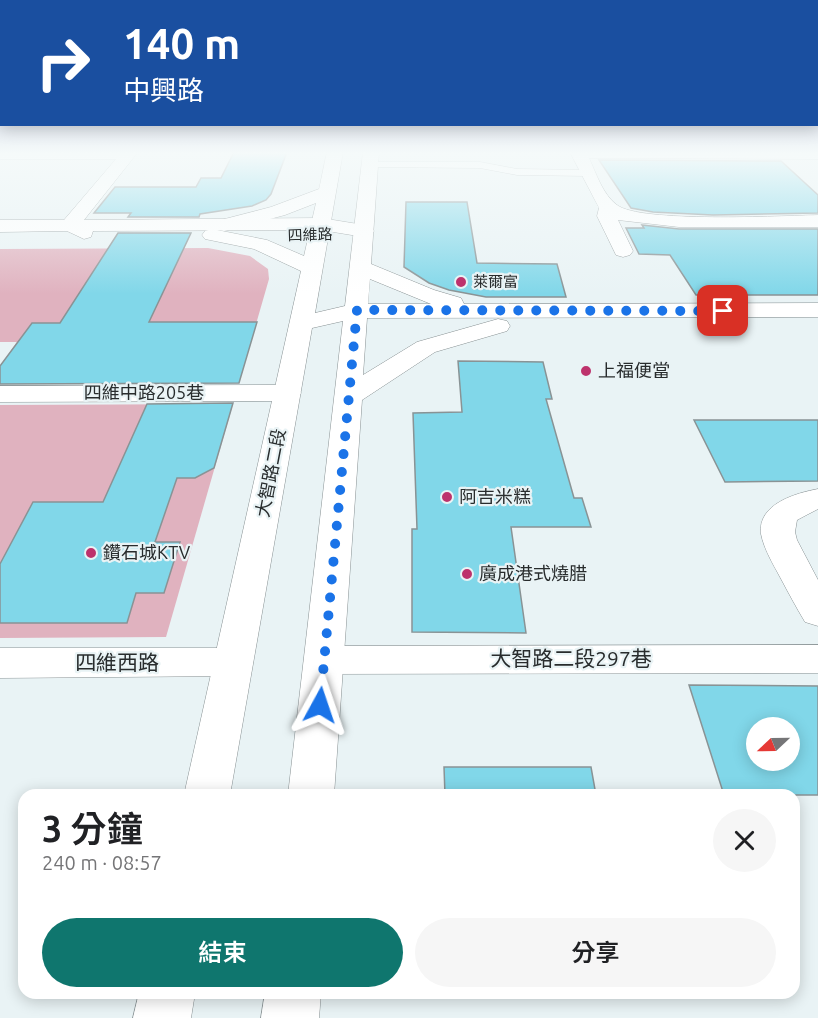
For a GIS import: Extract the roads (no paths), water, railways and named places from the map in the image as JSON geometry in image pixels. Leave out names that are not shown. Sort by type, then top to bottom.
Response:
[{"type":"street","points":[[88,235],[70,225],[91,200]]},
{"type":"street","points":[[218,230],[308,200]]},
{"type":"street","name":"大智路二段","points":[[208,789],[326,200]]},
{"type":"street","points":[[312,789],[367,200]]},
{"type":"street","points":[[604,200],[608,207],[622,216],[646,220],[818,221]]},
{"type":"street","points":[[608,207],[607,216],[623,251]]},
{"type":"street","name":"四維路","points":[[0,226],[70,225],[218,230],[364,231]]},
{"type":"street","points":[[218,230],[260,244],[312,268]]},
{"type":"street","name":"四維路","points":[[0,235],[88,235],[218,230]]},
{"type":"street","points":[[361,267],[426,295],[492,319]]},
{"type":"street","points":[[349,396],[426,347],[492,319],[818,310]]},
{"type":"street","points":[[301,323],[356,318],[818,326]]},
{"type":"street","name":"四維中路205巷","points":[[0,394],[287,393]]},
{"type":"street","points":[[818,499],[795,506],[784,513],[778,528],[781,542],[818,613]]},
{"type":"street","name":"大智路二段297巷","points":[[324,660],[818,659]]},
{"type":"street","name":"四維西路","points":[[0,663],[233,662]]},
{"type":"street","points":[[162,1018],[166,999]]},
{"type":"street","points":[[290,1018],[292,999]]},
{"type":"place","name":"萊爾富","points":[[461,282]]},
{"type":"place","name":"上福便當","points":[[586,371]]},
{"type":"place","name":"阿吉米糕","points":[[447,497]]},
{"type":"place","name":"鑽石城KTV","points":[[91,553]]},
{"type":"place","name":"廣成港式燒腊","points":[[467,574]]}]
